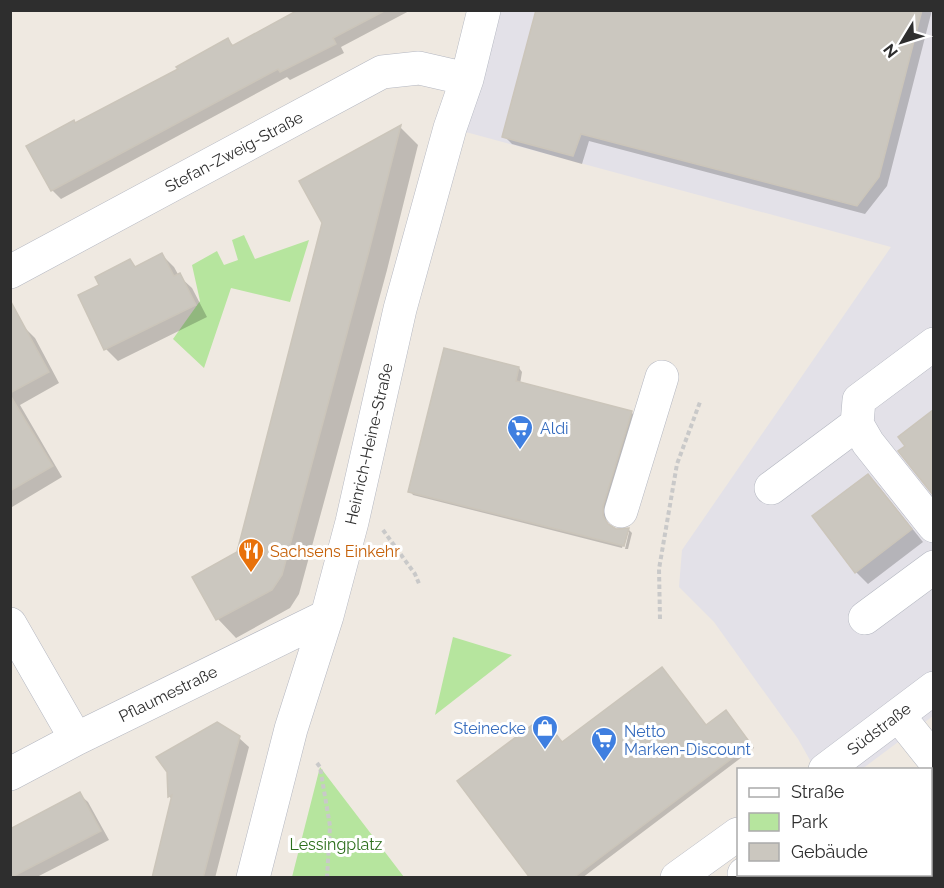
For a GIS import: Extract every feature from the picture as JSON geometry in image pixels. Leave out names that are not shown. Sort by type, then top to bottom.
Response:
[{"type":"street","name":"Heinrich-Heine-Straße","points":[[252,878],[291,729],[327,616],[352,522],[400,309],[450,128],[467,79],[484,10]]},
{"type":"street","name":"Stefan-Zweig-Straße","points":[[10,272],[382,72],[419,68],[467,79]]},
{"type":"street","points":[[933,344],[859,400],[857,424],[868,443],[933,526]]},
{"type":"street","points":[[621,511],[662,377]]},
{"type":"street","points":[[771,488],[857,424]]},
{"type":"street","points":[[865,618],[933,567]]},
{"type":"street","name":"Pflaumestraße","points":[[10,774],[76,739],[327,616]]},
{"type":"street","points":[[10,624],[76,739]]},
{"type":"street","name":"Südstraße","points":[[828,768],[933,688]]},
{"type":"street","points":[[898,715],[933,760]]},
{"type":"street","points":[[677,878],[737,843]]},
{"type":"path","points":[[660,619],[659,570],[677,465],[700,402]]},
{"type":"path","points":[[352,522],[385,531],[415,574],[420,586]]},
{"type":"path","points":[[291,729],[320,766],[330,826],[327,878]]},
{"type":"shaded area","points":[[478,11],[933,11],[933,716],[863,768],[814,768],[798,739],[714,622],[679,587],[682,550],[891,247],[451,128]]},
{"type":"green space","points":[[244,235],[255,259],[309,240],[290,302],[231,288],[204,368],[173,339],[200,301],[192,265],[217,251],[224,265],[238,260],[232,240]]},
{"type":"green space","points":[[453,637],[512,655],[435,715]]},
{"type":"green space","name":"Lessingplatz","points":[[320,767],[404,877],[292,877]]},
{"type":"building","points":[[298,10],[386,10],[333,38],[336,44],[280,72],[278,69],[51,191],[26,146],[178,69],[176,67],[228,38],[232,46]]},
{"type":"building","points":[[536,10],[922,10],[879,177],[857,206],[581,134],[573,156],[502,137]]},
{"type":"building","points":[[401,125],[282,575],[272,590],[216,620],[192,577],[237,552],[322,223],[299,181]]},
{"type":"building","points":[[162,253],[174,276],[180,273],[196,305],[104,350],[78,295],[99,285],[95,277],[130,259],[135,267]]},
{"type":"building","points":[[10,300],[49,372],[10,393]]},
{"type":"building","name":"Aldi","points":[[444,348],[519,367],[516,381],[632,411],[603,506],[603,516],[608,524],[616,529],[629,528],[624,546],[408,492]]},
{"type":"building","points":[[10,395],[53,466],[10,491]]},
{"type":"building","points":[[933,410],[933,495],[898,451],[905,446],[898,437]]},
{"type":"building","points":[[868,474],[912,529],[855,573],[812,516]]},
{"type":"building","name":"Netto Marken-Discount","points":[[662,667],[706,725],[726,710],[751,744],[573,878],[530,878],[457,781],[543,717],[562,742]]},
{"type":"building","points":[[217,722],[240,736],[203,878],[152,878],[172,795],[168,797],[167,772],[156,757]]},
{"type":"building","points":[[80,792],[101,831],[10,878],[10,829]]},
{"type":"place","name":"Aldi","points":[[520,451]]},
{"type":"place","name":"Sachsens Einkehr","points":[[251,574]]},
{"type":"place","name":"Steinecke","points":[[545,751]]},
{"type":"place","name":"Netto Marken-Discount","points":[[604,763]]}]
